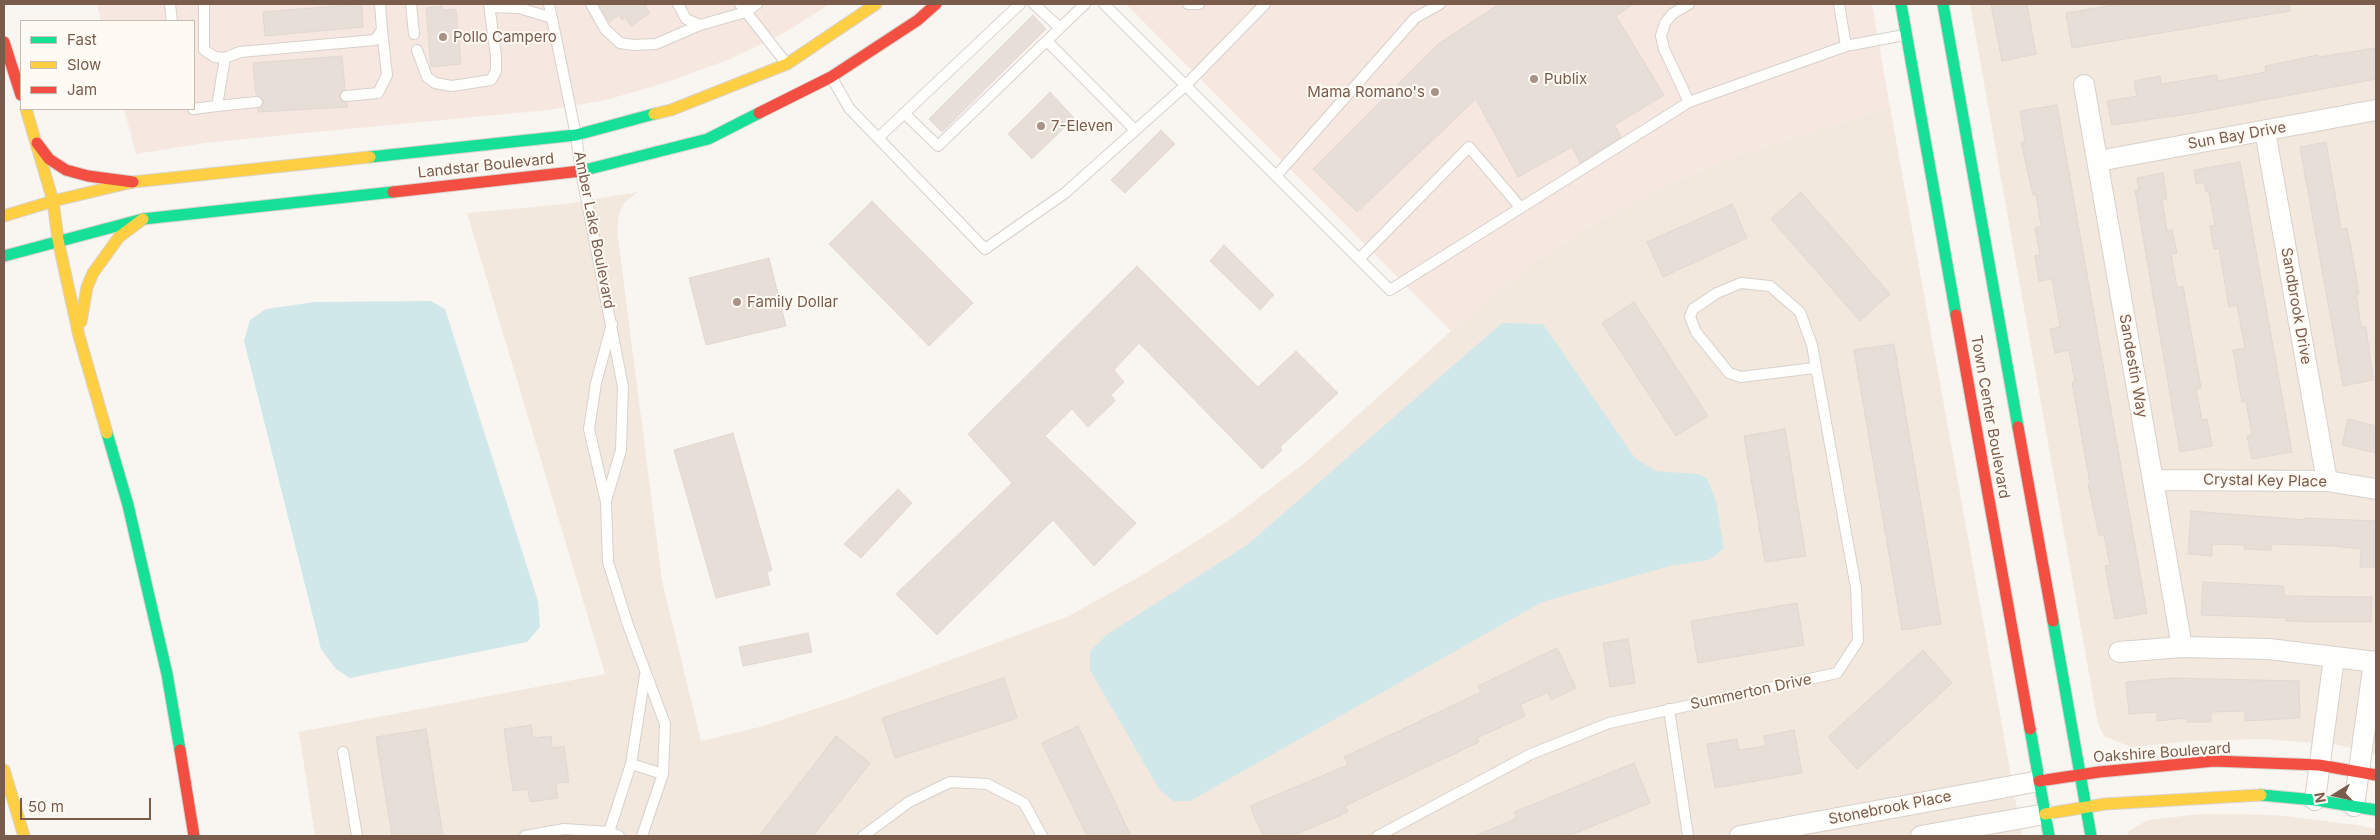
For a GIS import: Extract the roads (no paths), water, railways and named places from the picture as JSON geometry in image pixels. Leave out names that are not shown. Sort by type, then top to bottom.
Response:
[{"type":"main road","name":"Landstar Boulevard","points":[[4,216],[53,201],[133,182],[576,135],[671,110],[787,64],[876,4]]},
{"type":"main road","name":"Landstar Boulevard","points":[[4,256],[58,240],[143,219],[581,171],[708,139],[831,77],[918,20],[936,4]]},
{"type":"main road","name":"Town Center Boulevard","points":[[1901,4],[1910,34],[2049,836]]},
{"type":"main road","name":"Town Center Boulevard","points":[[1943,4],[1943,28],[2090,836]]},
{"type":"main road","points":[[4,42],[20,92]]},
{"type":"main road","points":[[26,110],[53,201],[58,240],[79,336],[130,514],[166,674],[194,836]]},
{"type":"main road","points":[[36,141],[49,159],[66,170],[88,176],[133,182]]},
{"type":"main road","points":[[79,336],[87,287],[93,273],[119,237],[143,219]]},
{"type":"main road","name":"Oakshire Boulevard","points":[[2039,781],[2214,761],[2319,765],[2367,773]]},
{"type":"main road","points":[[4,770],[24,836]]},
{"type":"main road","points":[[2045,814],[2183,797],[2252,794],[2315,800],[2376,810]]},
{"type":"street","name":"Sandestin Way","points":[[2084,85],[2182,647]]},
{"type":"street","name":"Sun Bay Drive","points":[[2098,161],[2376,110]]},
{"type":"street","name":"Sandbrook Drive","points":[[2265,131],[2327,482]]},
{"type":"street","name":"Crystal Key Place","points":[[2153,480],[2327,482],[2376,490]]},
{"type":"street","points":[[2118,652],[2182,647],[2268,649],[2375,662],[2367,773],[2354,806]]},
{"type":"street","points":[[2315,800],[2334,658]]},
{"type":"street","name":"Stonebrook Place","points":[[1740,836],[2039,781]]},
{"type":"street","points":[[1921,836],[2045,814]]},
{"type":"lane","points":[[170,4],[172,20]]},
{"type":"lane","points":[[204,4],[204,50],[215,57],[225,58],[240,52],[375,40],[382,30]]},
{"type":"lane","points":[[346,96],[378,93],[387,75],[380,4]]},
{"type":"lane","points":[[411,4],[414,34]]},
{"type":"lane","name":"Amber Lake Boulevard","points":[[549,4],[576,135],[581,171],[623,387],[621,450],[606,502]]},
{"type":"lane","points":[[591,4],[605,29],[620,44],[634,45],[656,44],[757,4]]},
{"type":"lane","points":[[678,4],[686,19],[700,25]]},
{"type":"lane","points":[[878,138],[1020,4]]},
{"type":"lane","points":[[1034,4],[1060,28]]},
{"type":"lane","points":[[904,113],[938,146],[1084,4]]},
{"type":"lane","points":[[1104,4],[1390,290],[1689,102],[1846,46],[1910,34]]},
{"type":"lane","points":[[1188,4],[1199,4]]},
{"type":"lane","points":[[831,77],[849,108],[984,249],[1065,193],[1186,85],[1265,4]]},
{"type":"lane","points":[[1276,176],[1415,18],[1440,4]]},
{"type":"lane","points":[[1689,4],[1672,14],[1665,23],[1661,36],[1664,48],[1689,102]]},
{"type":"lane","points":[[1839,4],[1846,46]]},
{"type":"lane","points":[[417,50],[427,77],[436,82],[452,86],[491,80],[496,71],[496,56],[490,5],[519,8],[552,18]]},
{"type":"lane","points":[[743,8],[787,64]]},
{"type":"lane","points":[[1047,41],[1135,130]]},
{"type":"lane","points":[[216,106],[225,58]]},
{"type":"lane","points":[[195,109],[257,102]]},
{"type":"lane","points":[[1359,259],[1469,148],[1521,208]]},
{"type":"lane","name":"Summerton Drive","points":[[1378,836],[1531,754],[1609,723],[1837,672],[1858,641],[1856,588],[1814,368],[1812,345],[1800,312],[1770,286],[1741,283],[1717,293],[1693,309],[1690,317],[1696,332],[1729,373],[1741,377],[1814,368]]},
{"type":"lane","name":"Amber Lake Boulevard","points":[[612,324],[596,383],[589,429],[606,502],[608,562],[645,674],[666,724],[663,774],[642,836]]},
{"type":"lane","name":"Amber Lake Boulevard","points":[[609,832],[631,764],[645,674]]},
{"type":"lane","points":[[1668,709],[1688,836]]},
{"type":"lane","points":[[343,752],[357,836]]},
{"type":"lane","points":[[631,764],[663,774]]},
{"type":"lane","points":[[863,836],[908,802],[950,782],[987,784],[1024,803],[1042,836]]},
{"type":"lane","points":[[525,836],[564,829],[609,832],[619,836]]},
{"type":"water","points":[[431,301],[445,309],[538,601],[540,627],[527,642],[350,678],[336,669],[321,649],[244,341],[250,320],[266,309],[315,302]]},
{"type":"water","points":[[1502,323],[1543,324],[1635,458],[1656,471],[1697,474],[1707,478],[1716,502],[1724,549],[1709,560],[1670,566],[1542,602],[1190,801],[1173,801],[1159,789],[1090,670],[1090,651],[1108,634],[1247,545]]},
{"type":"place","name":"Pollo Campero","points":[[443,37]]},
{"type":"place","name":"Publix","points":[[1534,79]]},
{"type":"place","name":"Mama Romano's","points":[[1435,92]]},
{"type":"place","name":"7-Eleven","points":[[1041,126]]},
{"type":"place","name":"Family Dollar","points":[[737,302]]}]
